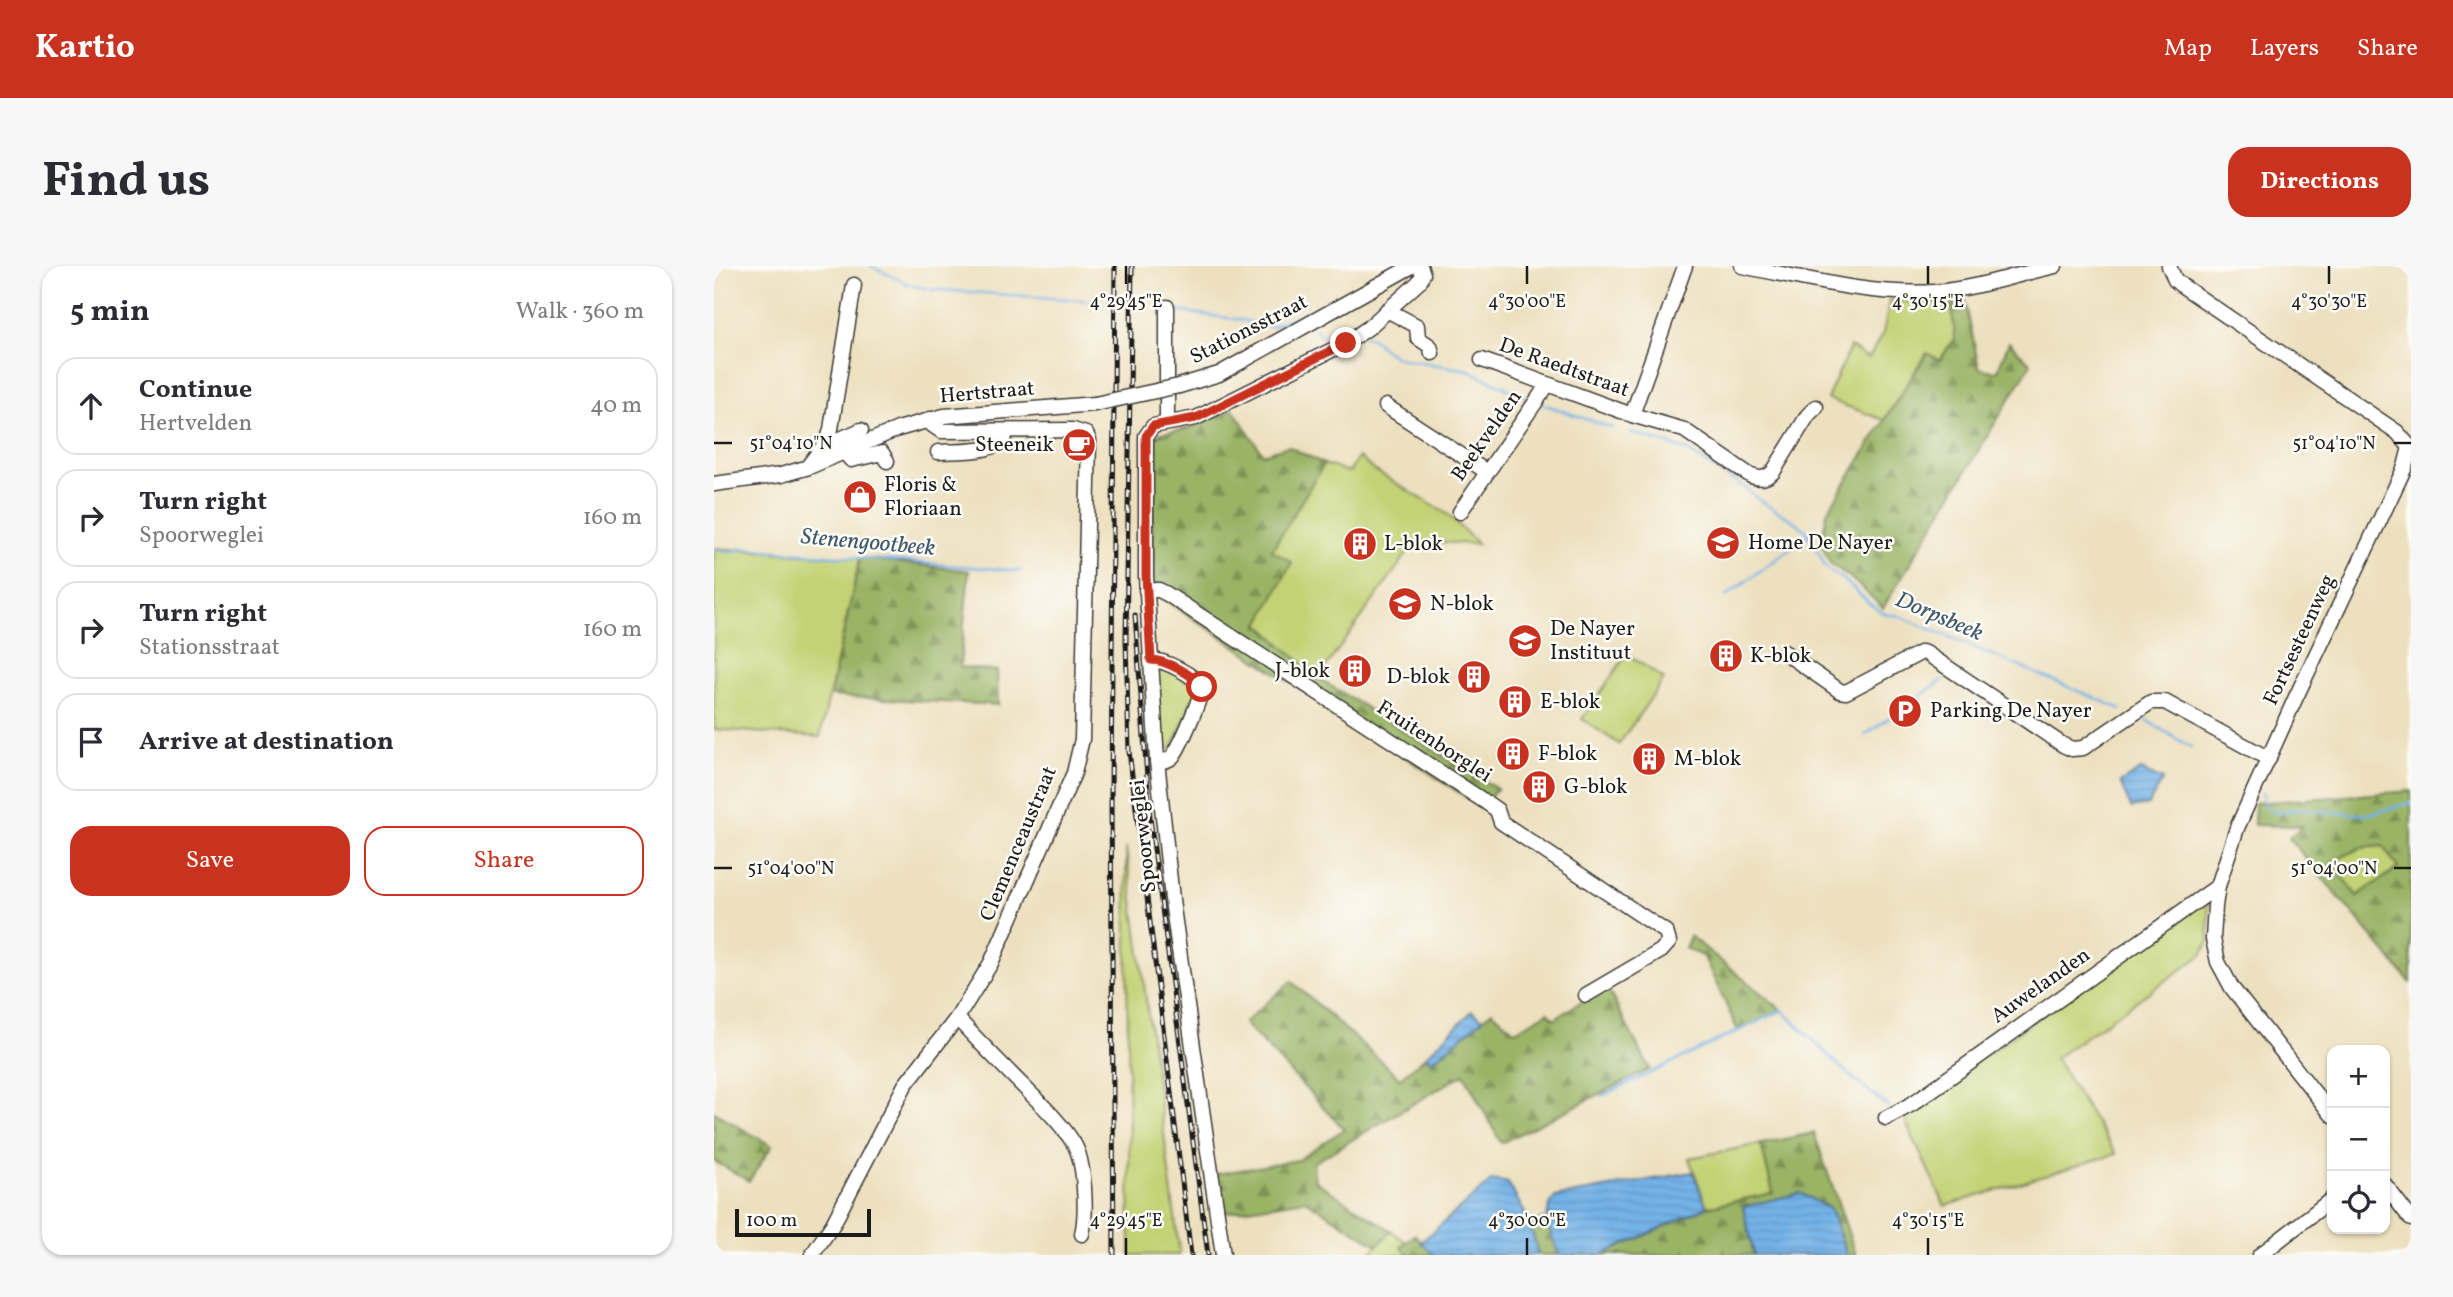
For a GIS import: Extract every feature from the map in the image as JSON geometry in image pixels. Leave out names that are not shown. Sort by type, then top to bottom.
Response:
[{"type":"street","name":"Stationsstraat","points":[[1095,404],[1179,386],[1219,374],[1412,266]]},
{"type":"street","points":[[1167,307],[1167,422],[1196,418],[1346,343],[1368,328],[1419,282],[1423,274],[1420,266]]},
{"type":"street","points":[[1632,415],[1685,266]]},
{"type":"street","points":[[1742,266],[1855,287],[1935,292],[2055,266]]},
{"type":"street","name":"Fortsesteenweg","points":[[2169,266],[2175,280],[2181,285],[2397,432],[2410,447],[2405,467],[2237,828],[2218,886],[2213,939],[2218,962],[2232,988],[2327,1109]]},
{"type":"street","points":[[808,467],[824,446],[831,429],[854,285]]},
{"type":"street","points":[[1387,310],[1417,326],[1418,338],[1430,346],[1432,353]]},
{"type":"street","name":"De Raedtstraat","points":[[1482,360],[1632,415],[1684,430],[1751,476],[1760,479],[1773,472],[1808,415],[1816,407]]},
{"type":"street","name":"Beekvelden","points":[[1460,512],[1548,384]]},
{"type":"street","name":"Hertstraat","points":[[714,484],[768,479],[808,467],[898,429],[930,419],[961,413],[1095,404]]},
{"type":"street","points":[[1387,405],[1487,472]]},
{"type":"street","name":"Clemenceaustraat","points":[[812,1255],[834,1224],[905,1085],[957,1018],[996,951],[1074,773],[1082,739],[1089,440],[1086,434],[1073,430],[941,431],[932,425],[930,419]]},
{"type":"street","name":"Spoorweglei","points":[[1167,422],[1153,426],[1146,436],[1146,590],[1157,761],[1173,908],[1223,1255]]},
{"type":"street","points":[[824,446],[861,430]]},
{"type":"street","points":[[938,452],[995,446],[1004,439],[1007,431]]},
{"type":"street","points":[[844,452],[851,460],[882,453],[887,461]]},
{"type":"street","name":"Fruitenborglei","points":[[1146,590],[1159,590],[1167,594],[1395,741],[1497,810],[1501,822],[1666,932],[1669,942],[1661,951],[1586,995]]},
{"type":"street","points":[[1784,652],[1840,691],[1846,692],[1922,652],[1926,653],[2063,745],[2073,749],[2083,748],[2151,702],[2165,702],[2269,759]]},
{"type":"street","points":[[1151,660],[1162,661],[1178,669],[1199,682],[1202,687],[1194,715],[1189,720],[1173,755],[1166,760],[1157,761]]},
{"type":"street","name":"Auwelanden","points":[[1886,1118],[1912,1104],[2218,886]]},
{"type":"street","points":[[957,1018],[1049,1113],[1074,1144],[1080,1159],[1082,1181],[1082,1234]]},
{"type":"street","points":[[2390,1192],[2411,1219]]},
{"type":"street","points":[[2260,1255],[2327,1203]]},
{"type":"green space","points":[[1965,299],[1979,368],[1997,372],[2009,342],[2031,364],[1883,608],[1830,563],[1821,543],[1827,512],[1927,353],[1940,360],[1955,338],[1951,302]]},
{"type":"green space","points":[[1890,300],[1951,302],[1955,338],[1939,360],[1926,354],[1884,420],[1827,399],[1850,347],[1869,358],[1883,333]]},
{"type":"green space","points":[[1233,409],[1263,454],[1288,446],[1324,464],[1272,550],[1292,562],[1259,624],[1318,678],[1497,789],[1481,807],[1162,598],[1152,578],[1153,440],[1161,433],[1186,429]]},
{"type":"green space","points":[[1359,457],[1371,468],[1447,514],[1478,544],[1416,541],[1318,678],[1259,624],[1291,562],[1271,550],[1311,465],[1324,464],[1349,472]]},
{"type":"green space","points":[[714,548],[860,558],[820,737],[714,729]]},
{"type":"green space","points":[[860,558],[969,571],[960,667],[997,671],[998,705],[830,696]]},
{"type":"green space","points":[[1627,654],[1664,679],[1619,744],[1582,719]]},
{"type":"green space","points":[[1164,667],[1177,672],[1197,690],[1172,749],[1165,749],[1161,754],[1156,669]]},
{"type":"green space","points":[[2411,791],[2411,983],[2289,838],[2302,826],[2254,825],[2255,803]],"holes":[[[2383,846],[2398,868],[2357,896],[2332,862],[2360,848]]]},
{"type":"green space","points":[[2383,846],[2398,868],[2357,896],[2332,862],[2360,848]]},
{"type":"green space","points":[[1126,848],[1180,1255],[1130,1255]]},
{"type":"green space","points":[[2208,898],[2209,941],[2202,955],[2055,1058],[2116,1154],[1945,1206],[1902,1114]]},
{"type":"green space","points":[[1690,936],[1782,1010],[1738,1031],[1704,957],[1685,948]]},
{"type":"green space","points":[[1291,981],[1400,1078],[1425,1057],[1433,1061],[1492,1011],[1515,1031],[1548,1012],[1554,1019],[1606,986],[1650,1069],[1501,1143],[1464,1074],[1313,1163],[1315,1181],[1392,1231],[1377,1245],[1305,1200],[1222,1213],[1216,1174],[1298,1160],[1344,1129],[1244,1023]]},
{"type":"green space","points":[[714,1112],[772,1146],[749,1181],[714,1161]]},
{"type":"green space","points":[[1814,1133],[1856,1255],[1847,1255],[1830,1209],[1800,1193],[1743,1207],[1754,1255],[1602,1255],[1707,1207],[1773,1193],[1761,1144]]},
{"type":"green space","points":[[1761,1144],[1773,1193],[1707,1207],[1689,1158]]},
{"type":"green space","points":[[1546,1219],[1559,1255],[1538,1255],[1530,1222]]},
{"type":"green space","points":[[1392,1231],[1406,1242],[1401,1247],[1410,1255],[1368,1255]]},
{"type":"green space","points":[[1415,1235],[1434,1255],[1410,1255],[1401,1247]]},
{"type":"water","points":[[2141,770],[2163,780],[2148,805],[2131,808],[2120,783]]},
{"type":"water","points":[[1472,1011],[1483,1019],[1432,1061],[1425,1057]]},
{"type":"water","points":[[1693,1172],[1707,1207],[1602,1255],[1559,1255],[1547,1219],[1555,1197]]},
{"type":"water","points":[[1492,1180],[1508,1183],[1530,1222],[1538,1255],[1434,1255],[1421,1242]]},
{"type":"water","points":[[1800,1193],[1830,1209],[1847,1255],[1754,1255],[1743,1207]]},
{"type":"waterway","name":"Dorpsbeek","points":[[871,266],[910,285],[929,289],[1093,301]]},
{"type":"waterway","name":"Dorpsbeek","points":[[1177,311],[1271,327],[1306,312],[1308,315]]},
{"type":"waterway","name":"Dorpsbeek","points":[[1316,329],[1320,336],[1350,332]]},
{"type":"waterway","name":"Dorpsbeek","points":[[1364,336],[1373,339],[1398,358],[1468,370],[1529,399]]},
{"type":"waterway","name":"Dorpsbeek","points":[[1540,403],[1612,428]]},
{"type":"waterway","name":"Dorpsbeek","points":[[1631,432],[1686,450],[1797,523],[1810,534],[1826,568],[1885,614],[1899,616],[2121,709]]},
{"type":"waterway","points":[[1726,596],[1810,534]]},
{"type":"waterway","name":"Stenengootbeek","points":[[714,550],[734,552],[741,548],[1020,571]]},
{"type":"waterway","points":[[1865,735],[1943,680]]},
{"type":"waterway","name":"Dorpsbeek","points":[[2144,719],[2192,748]]},
{"type":"waterway","name":"Dorpsbeek","points":[[2262,793],[2265,807],[2277,813],[2299,809],[2365,815],[2411,803]]},
{"type":"waterway","points":[[1602,1096],[1782,1010],[1850,1076],[1890,1108]]},
{"type":"railway","points":[[1114,1255],[1111,796],[1115,266]]},
{"type":"railway","points":[[1132,266],[1126,640],[1129,751],[1191,1255]]},
{"type":"railway","points":[[1135,615],[1150,818],[1208,1255]]},
{"type":"place","name":"Steeneik","points":[[1079,445]]},
{"type":"place","name":"Floris & Floriaan","points":[[860,497]]},
{"type":"place","name":"Home De Nayer","points":[[1723,543]]},
{"type":"place","name":"L-blok","points":[[1360,544]]},
{"type":"place","name":"N-blok","points":[[1405,604]]},
{"type":"place","name":"De Nayer Instituut","points":[[1525,641]]},
{"type":"place","name":"K-blok","points":[[1726,656]]},
{"type":"place","name":"J-blok","points":[[1355,671]]},
{"type":"place","name":"D-blok","points":[[1474,677]]},
{"type":"place","name":"E-blok","points":[[1515,702]]},
{"type":"place","name":"Parking De Nayer","points":[[1905,711]]},
{"type":"place","name":"F-blok","points":[[1513,754]]},
{"type":"place","name":"M-blok","points":[[1649,759]]},
{"type":"place","name":"G-blok","points":[[1539,787]]},
{"type":"route","points":[[1202,687],[1199,682],[1178,669],[1162,661],[1151,660],[1146,576],[1146,436],[1153,426],[1196,418],[1346,343]]}]
